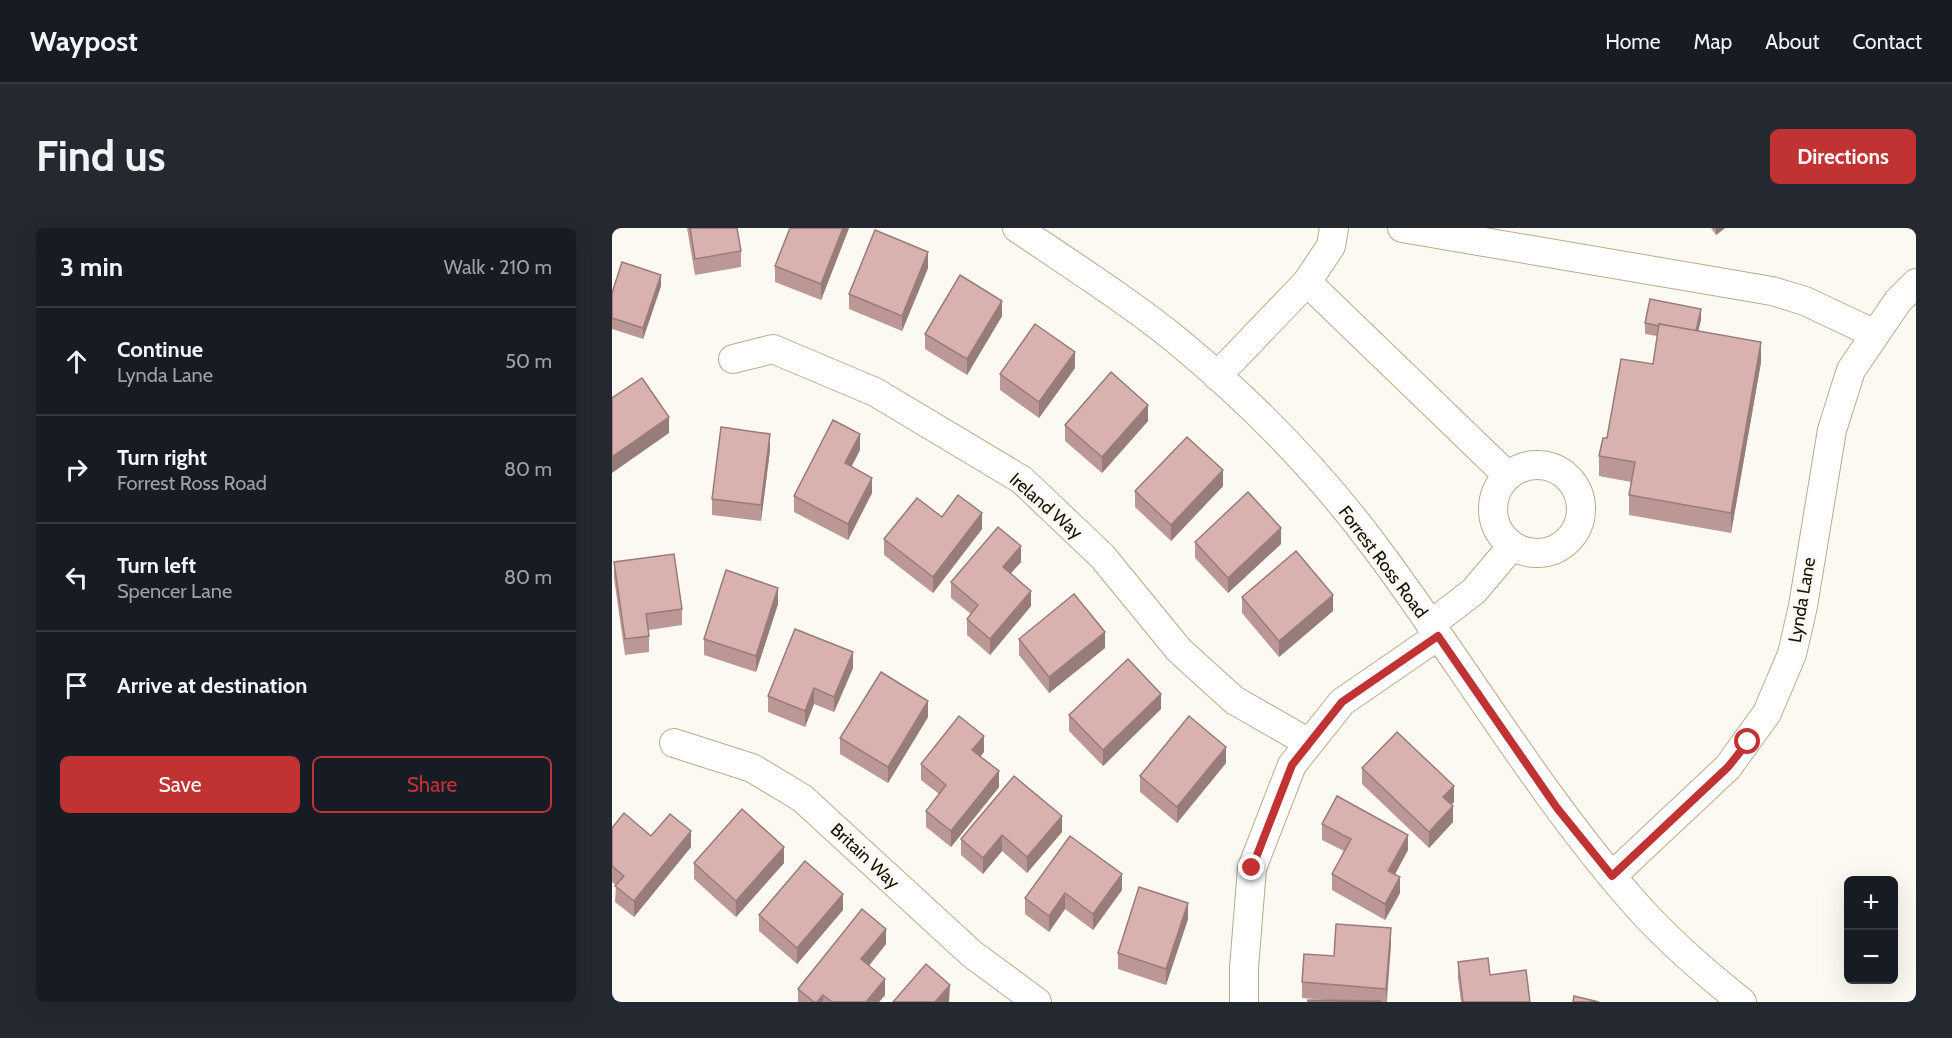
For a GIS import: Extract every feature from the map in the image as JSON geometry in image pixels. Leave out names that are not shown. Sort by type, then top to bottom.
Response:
[{"type":"street","name":"Forrest Ross Road","points":[[1017,228],[1130,305],[1217,376],[1304,459],[1376,547],[1557,808],[1633,902],[1696,965],[1742,1002]]},
{"type":"street","points":[[1217,376],[1307,282],[1331,246],[1334,228]]},
{"type":"street","points":[[1402,228],[1772,291],[1805,301],[1875,334]]},
{"type":"street","points":[[1307,282],[1508,476]]},
{"type":"street","name":"Lynda Lane","points":[[1612,876],[1728,767],[1767,713],[1780,687],[1792,654],[1803,606],[1832,430],[1851,370],[1898,301],[1916,283]]},
{"type":"street","name":"Ireland Way","points":[[733,359],[773,349],[875,392],[1022,480],[1102,556],[1179,651],[1234,700],[1309,743]]},
{"type":"street","points":[[1527,466],[1549,466],[1562,472],[1573,482],[1580,496],[1582,510],[1579,525],[1572,537],[1561,547],[1547,553],[1533,554],[1512,546],[1498,530],[1493,516],[1493,501],[1498,488],[1508,476],[1527,466]]},
{"type":"street","points":[[1244,1002],[1244,968],[1252,868],[1292,765],[1342,702],[1434,631],[1474,591],[1512,546]]},
{"type":"street","name":"Britain Way","points":[[674,743],[752,768],[802,798],[972,954],[1037,1002]]},
{"type":"building","points":[[690,228],[737,228],[741,251],[695,259]]},
{"type":"building","points":[[790,228],[843,228],[821,284],[775,266]]},
{"type":"building","points":[[875,230],[928,252],[902,316],[849,294]]},
{"type":"building","points":[[622,262],[661,275],[643,328],[612,318],[612,293]]},
{"type":"building","points":[[960,275],[1002,301],[967,359],[925,334]]},
{"type":"building","points":[[1650,299],[1701,309],[1696,331],[1645,323]]},
{"type":"building","points":[[1035,324],[1075,352],[1039,402],[1000,374]]},
{"type":"building","points":[[1659,324],[1761,342],[1731,513],[1629,495],[1635,462],[1599,456],[1603,438],[1607,438],[1621,359],[1653,364]]},
{"type":"building","points":[[1111,372],[1148,405],[1102,457],[1065,425]]},
{"type":"building","points":[[642,378],[669,417],[612,457],[612,398]]},
{"type":"building","points":[[833,420],[860,434],[845,463],[872,478],[848,524],[794,496]]},
{"type":"building","points":[[721,427],[770,434],[761,505],[712,499]]},
{"type":"building","points":[[1187,437],[1223,470],[1171,525],[1135,491]]},
{"type":"building","points":[[1248,492],[1281,528],[1228,578],[1195,542]]},
{"type":"building","points":[[958,495],[982,513],[933,577],[884,539],[917,498],[942,517]]},
{"type":"building","points":[[998,527],[1021,546],[1003,567],[1031,591],[990,639],[967,619],[978,605],[951,582]]},
{"type":"building","points":[[1296,551],[1333,595],[1279,641],[1242,597]]},
{"type":"building","points":[[674,554],[682,609],[646,614],[649,636],[625,639],[614,562]]},
{"type":"building","points":[[726,570],[778,588],[756,656],[704,639]]},
{"type":"building","points":[[1074,594],[1105,632],[1049,677],[1019,639]]},
{"type":"building","points":[[795,629],[853,652],[834,697],[814,688],[805,711],[768,696]]},
{"type":"building","points":[[1128,659],[1161,694],[1103,750],[1069,715]]},
{"type":"building","points":[[881,672],[928,701],[888,767],[840,738]]},
{"type":"building","points":[[959,716],[984,736],[972,750],[999,771],[951,831],[926,811],[946,785],[921,764]]},
{"type":"building","points":[[1189,716],[1226,747],[1177,807],[1140,776]]},
{"type":"building","points":[[1397,732],[1454,786],[1443,797],[1453,806],[1429,832],[1362,768]]},
{"type":"building","points":[[1014,776],[1062,816],[1027,857],[1002,835],[983,858],[961,839]]},
{"type":"building","points":[[1337,796],[1408,835],[1388,871],[1400,877],[1385,904],[1332,874],[1351,839],[1322,824]]},
{"type":"building","points":[[742,809],[784,847],[736,901],[694,863]]},
{"type":"building","points":[[624,813],[651,836],[670,814],[691,831],[634,901],[615,886],[624,876],[612,866],[612,828]]},
{"type":"building","points":[[1070,836],[1122,874],[1093,914],[1065,893],[1049,916],[1025,898]]},
{"type":"building","points":[[805,861],[843,894],[797,948],[759,915]]},
{"type":"building","points":[[1139,887],[1188,903],[1166,969],[1118,953]]},
{"type":"building","points":[[862,909],[886,929],[861,959],[885,979],[866,1002],[832,1002],[823,995],[817,1002],[814,1002],[798,989]]},
{"type":"building","points":[[1336,924],[1391,928],[1386,989],[1302,982],[1304,954],[1334,956]]},
{"type":"building","points":[[1488,958],[1490,975],[1526,970],[1530,1002],[1463,1002],[1458,962]]},
{"type":"building","points":[[926,964],[950,985],[935,1002],[893,1002]]},
{"type":"building","points":[[1574,996],[1599,1002],[1573,1002]]},
{"type":"building","points":[[1308,1000],[1380,1001],[1380,1002],[1308,1002]]},
{"type":"route","points":[[1252,868],[1292,765],[1342,702],[1438,636],[1557,808],[1612,876],[1728,767],[1748,742]]}]
